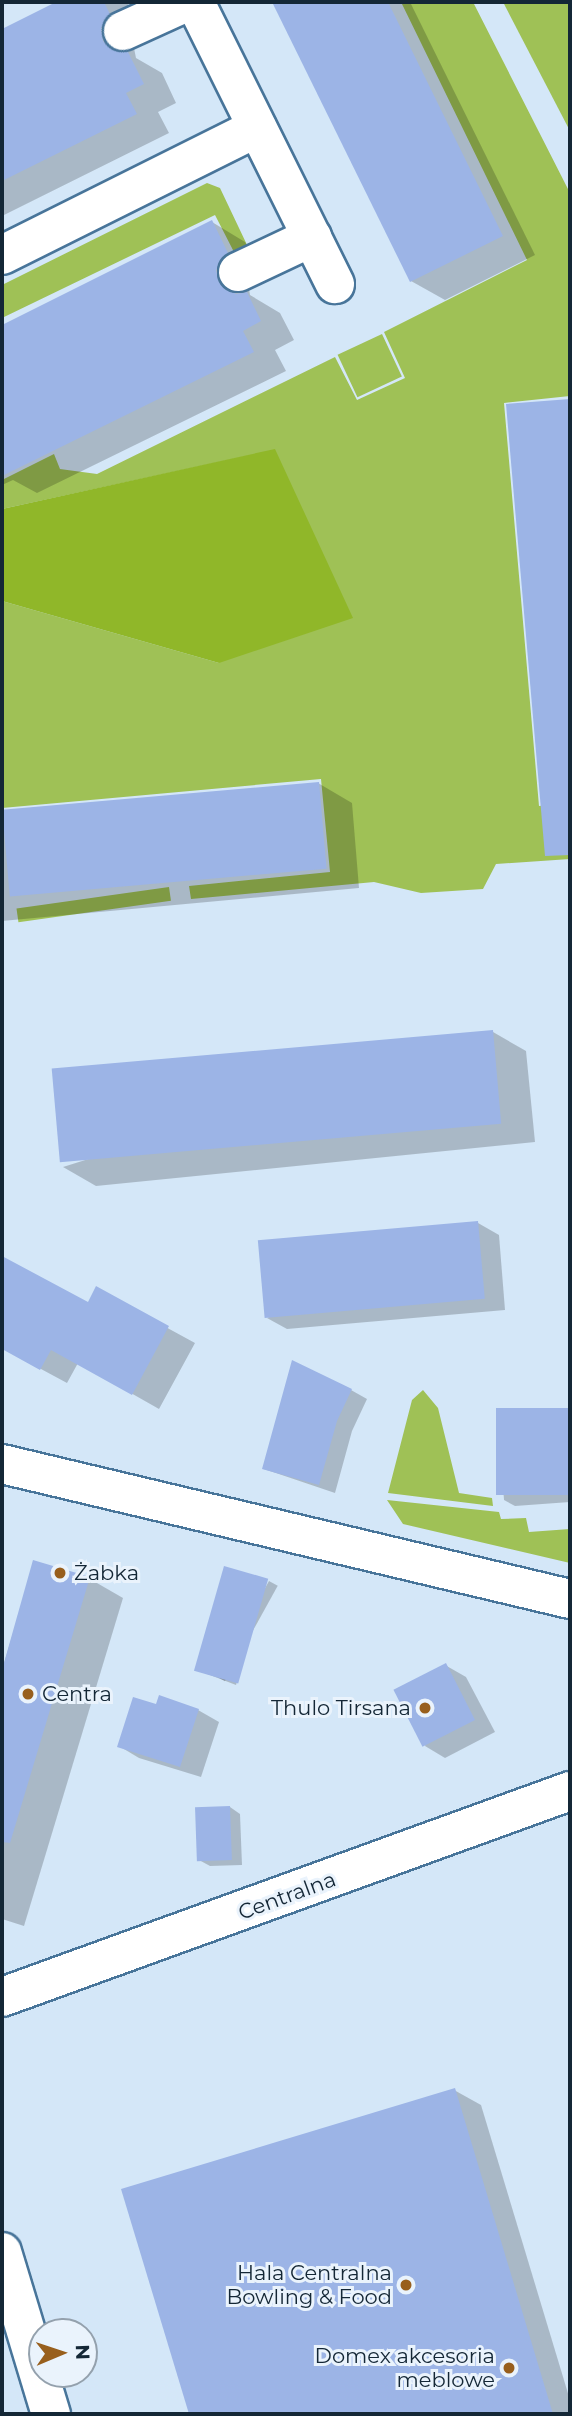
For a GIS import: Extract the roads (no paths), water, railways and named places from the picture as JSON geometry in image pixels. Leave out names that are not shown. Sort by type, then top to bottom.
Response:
[{"type":"street","points":[[123,31],[187,2]]},
{"type":"street","points":[[195,2],[335,284]]},
{"type":"street","points":[[2,255],[257,128]]},
{"type":"street","points":[[238,272],[312,237]]},
{"type":"street","points":[[2,1464],[570,1599]]},
{"type":"street","name":"Centralna","points":[[2,1997],[570,1791]]},
{"type":"street","points":[[2,2252],[51,2414]]},
{"type":"place","name":"Żabka","points":[[60,1573]]},
{"type":"place","name":"Centra","points":[[28,1694]]},
{"type":"place","name":"Thulo Tirsana","points":[[425,1708]]},
{"type":"place","name":"Hala Centralna Bowling & Food","points":[[406,2285]]},
{"type":"place","name":"Domex akcesoria meblowe","points":[[509,2368]]}]
